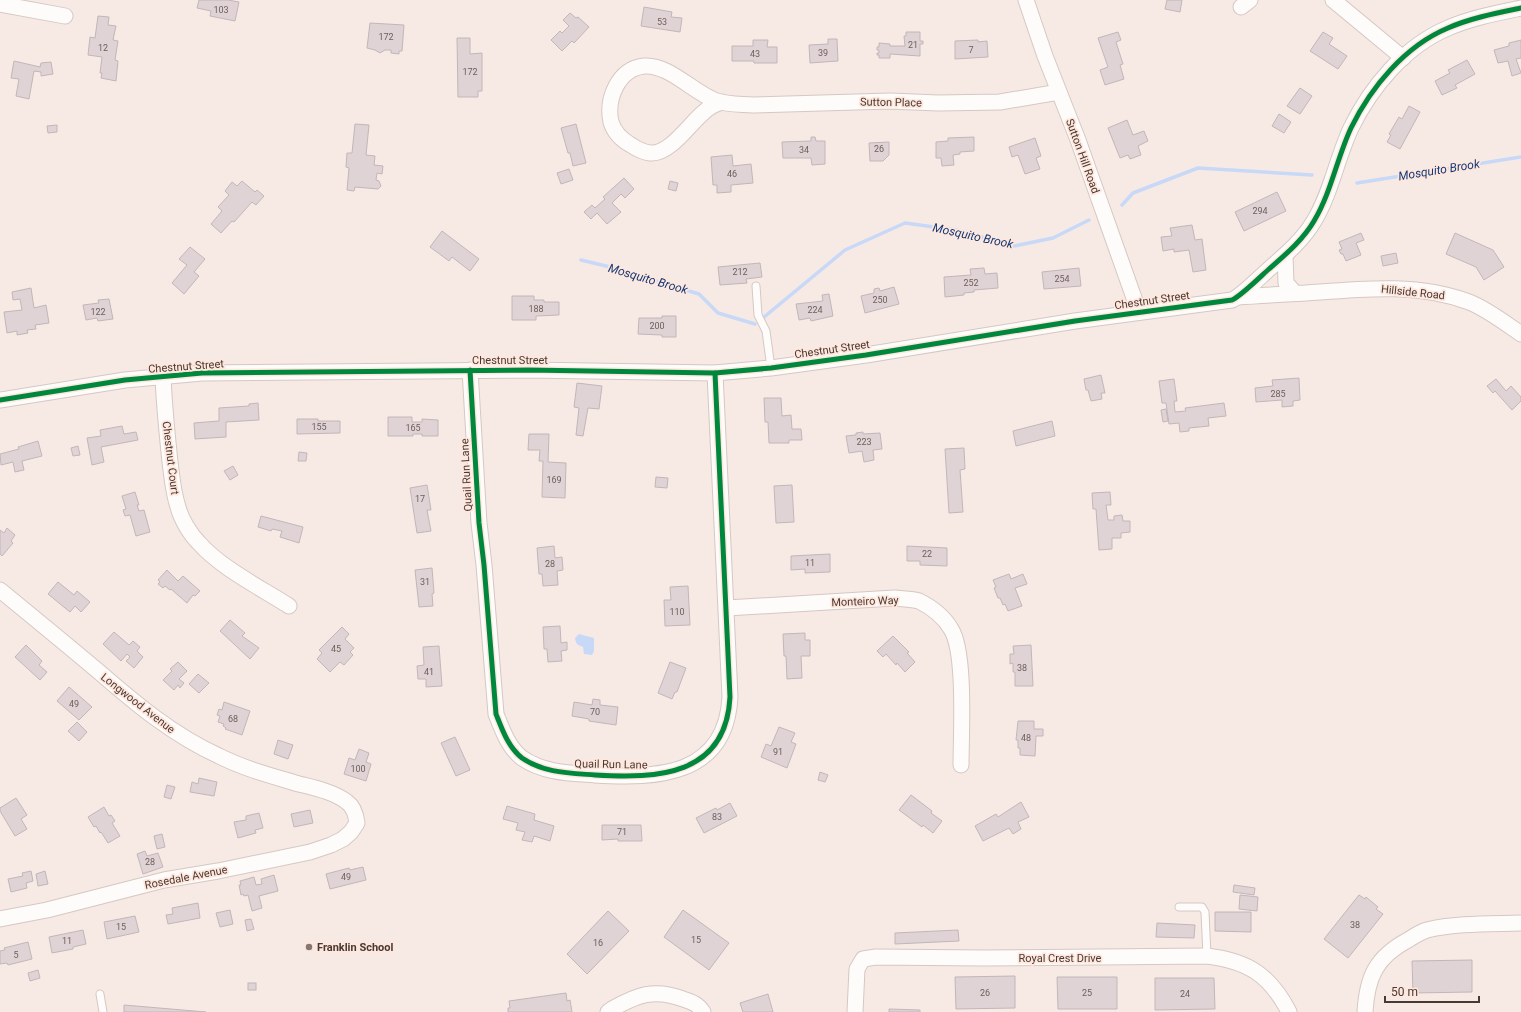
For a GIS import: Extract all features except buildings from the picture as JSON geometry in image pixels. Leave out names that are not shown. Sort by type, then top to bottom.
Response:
[{"type":"street","name":"Sutton Hill Road","points":[[1026,0],[1078,140],[1139,312]]},
{"type":"street","points":[[1333,0],[1403,58]]},
{"type":"street","points":[[0,4],[65,16]]},
{"type":"street","name":"Chestnut Street","points":[[0,400],[83,386],[163,376],[210,373],[563,370],[715,373],[771,368],[866,355],[1052,325],[1232,300],[1238,297],[1298,243],[1315,220],[1351,128],[1375,89],[1391,69],[1429,37],[1448,27],[1521,8]]},
{"type":"street","name":"Sutton Place","points":[[722,102],[704,111],[684,134],[669,146],[652,154],[641,152],[627,143],[616,133],[612,122],[610,107],[612,95],[617,84],[624,76],[636,68],[651,66],[662,69],[714,100],[722,102],[730,104],[753,105],[890,101],[938,103],[1000,102],[1059,92]]},
{"type":"street","points":[[1285,255],[1286,283],[1295,293]]},
{"type":"street","name":"Hillside Road","points":[[1238,297],[1377,288],[1425,291],[1451,296],[1470,303],[1495,316],[1521,334]]},
{"type":"street","name":"Quail Run Lane","points":[[470,370],[479,523],[484,565],[496,714],[502,732],[520,756],[533,765],[557,772],[632,776],[666,773],[687,767],[702,757],[721,736],[730,710],[715,373]]},
{"type":"street","name":"Chestnut Court","points":[[163,376],[166,432],[173,487],[178,508],[188,527],[198,542],[209,553],[230,569],[289,606]]},
{"type":"street","name":"Longwood Avenue","points":[[0,590],[133,702],[191,742],[232,762],[327,792],[351,805],[356,816]]},
{"type":"street","name":"Monteiro Way","points":[[726,608],[894,598],[917,601],[932,608],[952,629],[959,654],[961,766]]},
{"type":"street","name":"Rosedale Avenue","points":[[0,919],[54,908],[164,880],[225,870],[310,852],[343,839],[357,823],[356,816]]},
{"type":"street","points":[[1365,1012],[1372,976],[1380,960],[1402,943],[1425,930],[1470,924],[1521,923]]},
{"type":"street","name":"Royal Crest Drive","points":[[855,1012],[857,969],[863,959],[876,957],[984,958],[1207,956],[1222,958],[1253,969],[1272,986],[1289,1012]]},
{"type":"street","points":[[608,1012],[638,996],[659,993],[671,995],[698,1005],[703,1012]]},
{"type":"lane","points":[[756,286],[758,315],[766,332],[771,368]]},
{"type":"lane","points":[[1179,906],[1202,907],[1205,912],[1207,956]]},
{"type":"lane","points":[[100,994],[103,1012]]},
{"type":"water","points":[[579,634],[594,638],[594,651],[592,655],[584,654],[583,647],[576,643],[575,638]]},
{"type":"waterway","name":"Mosquito Brook","points":[[1357,183],[1521,157]]},
{"type":"waterway","name":"Mosquito Brook","points":[[1122,205],[1133,193],[1198,168],[1312,175]]},
{"type":"waterway","name":"Mosquito Brook","points":[[763,318],[845,250],[905,223],[956,230],[1014,246],[1053,238],[1089,220]]},
{"type":"waterway","name":"Mosquito Brook","points":[[581,260],[699,294],[718,313],[755,324]]},
{"type":"cycle path","points":[[0,400],[125,380],[202,373],[528,370],[715,373],[771,368],[866,355],[1075,321],[1232,300],[1245,291],[1287,253],[1310,228],[1325,199],[1351,128],[1379,83],[1391,69],[1418,45],[1448,28],[1493,14],[1521,8]]},
{"type":"cycle path","points":[[470,370],[479,523],[484,565],[496,714],[506,738],[513,749],[517,754],[530,763],[539,767],[576,774],[618,776],[642,776],[664,773],[684,767],[702,757],[716,743],[726,723],[730,697],[715,373]]},
{"type":"place","name":"Franklin School","points":[[309,947]]}]
